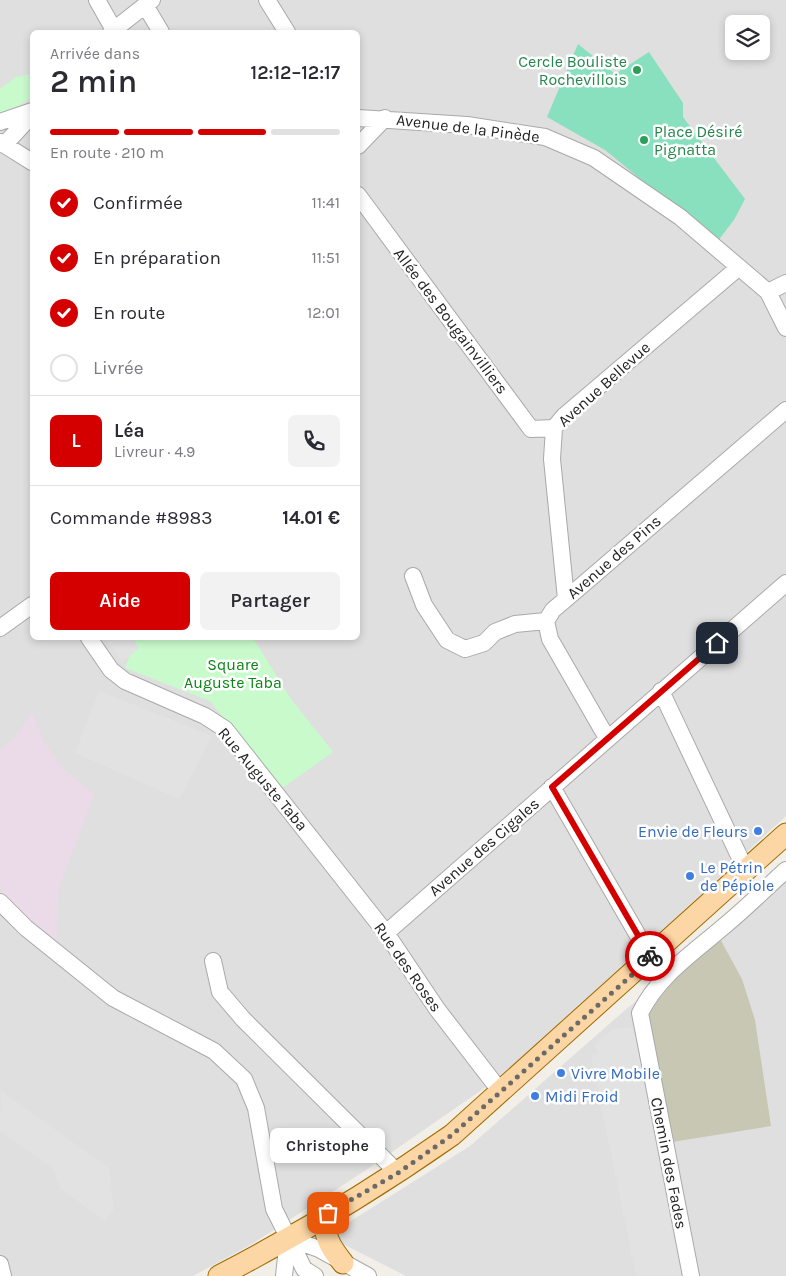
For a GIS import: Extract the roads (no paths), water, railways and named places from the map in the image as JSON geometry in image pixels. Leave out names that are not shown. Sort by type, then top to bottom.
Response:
[{"type":"main road","points":[[220,1276],[398,1173],[452,1135],[651,958],[786,834]]},
{"type":"main road","points":[[328,1213],[325,1232],[332,1250],[343,1263]]},
{"type":"street","points":[[97,0],[112,30]]},
{"type":"street","points":[[266,0],[285,30]]},
{"type":"street","points":[[113,30],[149,3],[160,30]]},
{"type":"street","points":[[0,122],[30,114]]},
{"type":"street","points":[[30,115],[2,144],[30,161]]},
{"type":"street","name":"Avenue de la Pinède","points":[[360,118],[385,118],[467,125],[545,137],[594,158],[680,218],[768,292],[786,328]]},
{"type":"street","points":[[360,144],[385,118]]},
{"type":"street","name":"Allée des Bougainvilliers","points":[[360,198],[531,429],[554,428]]},
{"type":"street","name":"Avenue Bellevue","points":[[566,599],[552,459],[554,428],[564,416],[738,268]]},
{"type":"street","points":[[768,292],[786,283]]},
{"type":"street","name":"Avenue des Pins","points":[[546,621],[553,610],[786,410]]},
{"type":"street","points":[[413,576],[424,605],[447,640],[465,649],[484,644],[495,632],[515,624],[546,621],[550,639],[607,738]]},
{"type":"street","name":"Avenue des Cigales","points":[[386,933],[786,583]]},
{"type":"street","points":[[0,628],[30,606]]},
{"type":"street","name":"Rue Auguste Taba","points":[[90,640],[111,670],[125,681],[204,716],[225,729],[315,841]]},
{"type":"street","points":[[661,691],[741,860],[748,869]]},
{"type":"street","points":[[552,787],[651,958]]},
{"type":"street","name":"Rue des Roses","points":[[315,841],[386,933],[437,1009],[501,1092]]},
{"type":"street","name":"Chemin des Fades","points":[[691,1276],[640,1012],[651,992],[670,971],[724,926],[786,870]]},
{"type":"street","points":[[0,902],[26,928],[112,998],[214,1052],[244,1079],[256,1108],[274,1209],[304,1269],[315,1276]]},
{"type":"street","points":[[213,961],[220,992],[243,1019],[398,1173]]},
{"type":"street","points":[[288,1238],[319,1249],[368,1276]]},
{"type":"street","points":[[284,1276],[288,1238]]},
{"type":"street","points":[[0,1264],[4,1276]]},
{"type":"place","name":"Cercle Bouliste Rochevillois","points":[[637,70]]},
{"type":"place","name":"Place Désiré Pignatta","points":[[644,140]]},
{"type":"place","name":"Envie de Fleurs","points":[[758,831]]},
{"type":"place","name":"Le Pétrin de Pépiole","points":[[690,876]]},
{"type":"place","name":"Vivre Mobile","points":[[561,1073]]},
{"type":"place","name":"Midi Froid","points":[[535,1096]]},
{"type":"place","name":"Christophe","points":[[328,1213]]},
{"type":"park label","name":"Square Auguste Taba","points":[[233,673]]}]
